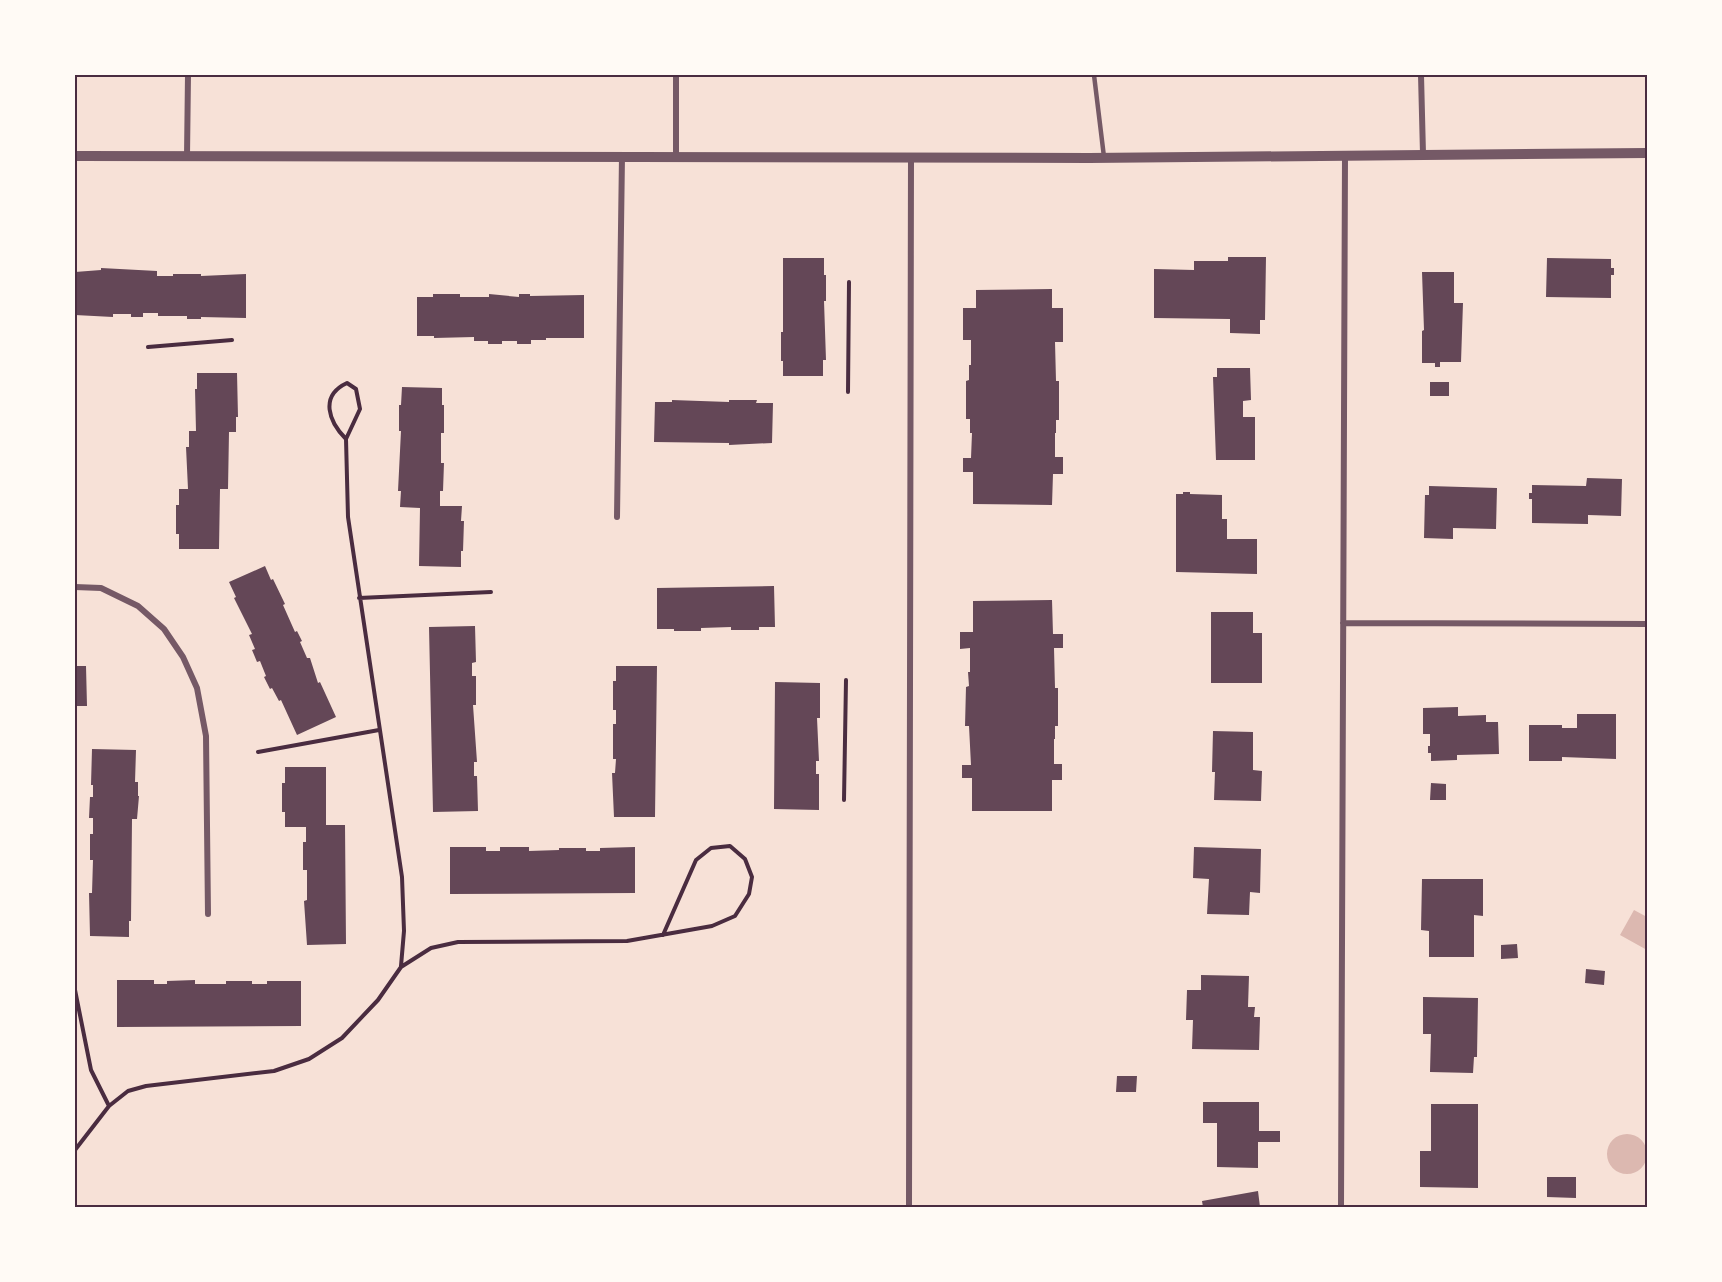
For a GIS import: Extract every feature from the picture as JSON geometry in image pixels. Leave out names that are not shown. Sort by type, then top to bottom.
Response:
[{"type":"street","points":[[187,156],[188,75]]},
{"type":"street","points":[[676,75],[676,156]]},
{"type":"street","points":[[1421,75],[1423,154]]},
{"type":"street","points":[[75,156],[1104,157],[1647,153]]},
{"type":"street","points":[[1341,1207],[1345,155]]},
{"type":"street","points":[[617,516],[622,156]]},
{"type":"street","points":[[909,1207],[911,157]]},
{"type":"street","points":[[75,587],[101,588],[138,606],[165,629],[183,657],[197,688],[206,736],[208,914]]},
{"type":"street","points":[[1343,623],[1647,624]]},
{"type":"lane","points":[[1094,75],[1104,157]]},
{"type":"path","points":[[848,392],[849,282]]},
{"type":"path","points":[[148,347],[232,340]]},
{"type":"path","points":[[346,439],[335,428],[330,414],[332,397],[339,387],[347,382],[356,388],[360,409],[346,439],[348,516],[402,877],[405,932],[401,967]]},
{"type":"path","points":[[359,598],[491,592]]},
{"type":"path","points":[[844,800],[846,680]]},
{"type":"path","points":[[258,752],[379,730]]},
{"type":"path","points":[[75,1150],[110,1106],[128,1091],[146,1086],[274,1071],[309,1059],[342,1038],[378,1000],[401,967],[431,948],[458,942],[627,941],[663,935],[712,926],[735,916],[749,894],[752,877],[745,859],[730,846],[711,848],[696,860],[663,935]]},
{"type":"path","points":[[75,990],[91,1070],[110,1106]]},
{"type":"shaded area","points":[[1634,910],[1647,917],[1647,950],[1620,935]]},
{"type":"shaded area","points":[[1627,1134],[1635,1135],[1641,1140],[1646,1146],[1646,1162],[1641,1168],[1635,1173],[1627,1174],[1619,1173],[1613,1168],[1608,1162],[1607,1154],[1608,1146],[1613,1140],[1619,1135]]},
{"type":"building","points":[[1228,257],[1266,257],[1265,320],[1260,320],[1260,334],[1230,333],[1230,319],[1154,318],[1154,269],[1194,270],[1194,261],[1228,261]]},
{"type":"building","points":[[783,258],[824,258],[826,360],[823,360],[823,376],[783,376],[781,332],[783,332]]},
{"type":"building","points":[[1547,258],[1611,259],[1614,275],[1611,275],[1611,298],[1546,297]]},
{"type":"building","points":[[101,268],[157,271],[157,276],[246,274],[246,318],[187,319],[187,316],[158,316],[158,313],[143,313],[143,317],[131,317],[131,314],[113,314],[113,317],[75,315],[75,272],[101,270]]},
{"type":"building","points":[[1422,272],[1454,272],[1454,303],[1463,303],[1461,362],[1440,362],[1440,367],[1435,367],[1435,363],[1422,363],[1422,331],[1424,330]]},
{"type":"building","points":[[1052,289],[1052,308],[1063,308],[1063,342],[1055,342],[1056,381],[1059,381],[1059,420],[1056,420],[1055,457],[1063,457],[1063,474],[1053,474],[1052,505],[973,504],[973,472],[963,472],[963,458],[971,458],[972,433],[970,433],[970,419],[966,419],[966,381],[969,380],[969,365],[971,365],[971,340],[963,340],[963,308],[976,308],[976,290]]},
{"type":"building","points":[[433,294],[460,294],[460,297],[489,297],[489,294],[519,297],[519,294],[530,294],[530,296],[584,295],[584,338],[546,338],[546,340],[531,340],[531,344],[502,341],[502,344],[488,344],[488,341],[474,341],[474,337],[417,336],[417,297],[433,297]]},
{"type":"building","points":[[1217,368],[1250,368],[1251,400],[1243,401],[1243,417],[1255,417],[1255,460],[1216,460],[1213,377],[1217,377]]},
{"type":"building","points":[[197,373],[237,373],[238,417],[236,417],[236,432],[229,432],[228,489],[220,489],[219,549],[179,549],[179,534],[176,534],[176,505],[179,505],[179,489],[188,489],[186,447],[189,447],[189,431],[196,431]]},
{"type":"building","points":[[1430,382],[1449,382],[1449,396],[1430,396]]},
{"type":"building","points":[[402,387],[442,388],[444,433],[441,433],[441,463],[444,463],[440,506],[462,506],[461,521],[464,521],[461,567],[419,566],[420,508],[400,507],[401,491],[398,491],[401,431],[399,431],[399,405],[401,405]]},
{"type":"building","points":[[672,400],[729,402],[729,400],[757,400],[756,403],[773,403],[772,443],[729,445],[729,443],[654,442],[655,402],[672,402]]},
{"type":"building","points":[[1587,478],[1622,479],[1621,516],[1588,515],[1588,524],[1532,523],[1532,499],[1529,499],[1529,493],[1532,493],[1532,485],[1586,486]]},
{"type":"building","points":[[1429,486],[1497,488],[1496,529],[1453,528],[1453,539],[1424,538],[1425,495],[1429,495]]},
{"type":"building","points":[[1183,492],[1222,495],[1222,519],[1227,519],[1227,539],[1257,539],[1257,574],[1176,572],[1176,494],[1183,494]]},
{"type":"building","points":[[265,566],[285,604],[283,605],[295,632],[297,631],[302,641],[300,642],[307,658],[310,658],[318,683],[320,682],[336,717],[297,735],[281,700],[279,701],[272,688],[270,689],[264,677],[266,676],[260,661],[257,662],[249,635],[252,634],[234,598],[236,597],[229,582]]},
{"type":"building","points":[[774,586],[775,627],[759,627],[759,630],[731,630],[731,627],[701,628],[701,631],[657,629],[657,588]]},
{"type":"building","points":[[1052,600],[1053,634],[1063,634],[1063,648],[1054,648],[1055,688],[1058,688],[1058,726],[1055,726],[1054,764],[1062,764],[1062,780],[1052,780],[1052,811],[972,811],[972,778],[962,778],[962,765],[971,765],[969,726],[965,726],[970,648],[960,649],[960,632],[973,632],[973,601]]},
{"type":"building","points":[[1211,612],[1253,612],[1253,633],[1262,633],[1262,683],[1211,683]]},
{"type":"building","points":[[475,626],[476,662],[472,663],[472,676],[476,676],[476,705],[473,705],[477,762],[474,762],[474,776],[477,776],[478,811],[433,812],[429,627]]},
{"type":"building","points":[[75,666],[86,666],[87,706],[75,706]]},
{"type":"building","points":[[616,666],[657,666],[655,817],[614,817],[612,773],[615,773],[616,759],[613,759],[613,724],[616,724],[616,710],[613,710],[613,681],[616,681]]},
{"type":"building","points":[[775,682],[820,683],[820,718],[817,718],[819,761],[816,761],[816,774],[819,774],[819,810],[774,809]]},
{"type":"building","points":[[1458,707],[1458,716],[1486,715],[1486,722],[1498,722],[1499,754],[1457,755],[1457,760],[1431,761],[1431,753],[1428,753],[1430,734],[1423,734],[1423,708]]},
{"type":"building","points":[[1577,714],[1616,714],[1616,759],[1562,757],[1562,761],[1529,761],[1529,725],[1562,725],[1562,728],[1577,728]]},
{"type":"building","points":[[1213,731],[1253,732],[1253,770],[1262,771],[1261,801],[1214,800]]},
{"type":"building","points":[[92,749],[136,750],[135,782],[138,782],[139,796],[137,819],[132,819],[129,937],[90,936],[89,893],[92,893],[93,860],[90,860],[90,834],[93,834],[93,818],[89,818],[90,797],[93,797]]},
{"type":"building","points":[[285,767],[326,767],[326,825],[345,825],[346,944],[307,945],[304,901],[307,900],[307,870],[303,870],[303,842],[306,842],[306,827],[285,827],[285,812],[282,812],[282,783],[285,783]]},
{"type":"building","points":[[1431,783],[1446,784],[1446,800],[1430,800]]},
{"type":"building","points":[[450,847],[486,847],[486,851],[500,851],[500,847],[529,847],[529,851],[586,848],[586,851],[600,851],[600,848],[635,847],[635,893],[450,894]]},
{"type":"building","points":[[1194,847],[1261,849],[1260,893],[1250,892],[1249,915],[1207,914],[1209,879],[1193,878]]},
{"type":"building","points":[[1422,879],[1483,879],[1483,916],[1474,915],[1474,957],[1429,957],[1429,931],[1421,930]]},
{"type":"building","points":[[1517,944],[1518,958],[1501,959],[1501,945]]},
{"type":"building","points":[[1586,969],[1605,971],[1604,985],[1585,983]]},
{"type":"building","points":[[1201,975],[1249,976],[1248,1007],[1255,1007],[1254,1017],[1260,1017],[1259,1050],[1192,1049],[1193,1020],[1186,1020],[1187,990],[1201,990]]},
{"type":"building","points":[[117,980],[154,980],[154,984],[195,980],[195,984],[226,984],[226,981],[252,981],[252,984],[267,984],[267,981],[301,981],[301,1026],[117,1027]]},
{"type":"building","points":[[1423,997],[1478,998],[1477,1057],[1474,1057],[1473,1073],[1430,1072],[1431,1034],[1423,1034]]},
{"type":"building","points":[[1117,1076],[1137,1076],[1136,1092],[1116,1092]]},
{"type":"building","points":[[1203,1102],[1259,1102],[1259,1131],[1280,1131],[1280,1142],[1258,1142],[1258,1168],[1217,1167],[1217,1123],[1203,1123]]},
{"type":"building","points":[[1431,1104],[1478,1104],[1478,1188],[1420,1187],[1420,1151],[1431,1151]]},
{"type":"building","points":[[1547,1177],[1576,1177],[1576,1198],[1547,1197]]},
{"type":"building","points":[[1258,1191],[1260,1207],[1203,1207],[1202,1201]]}]
